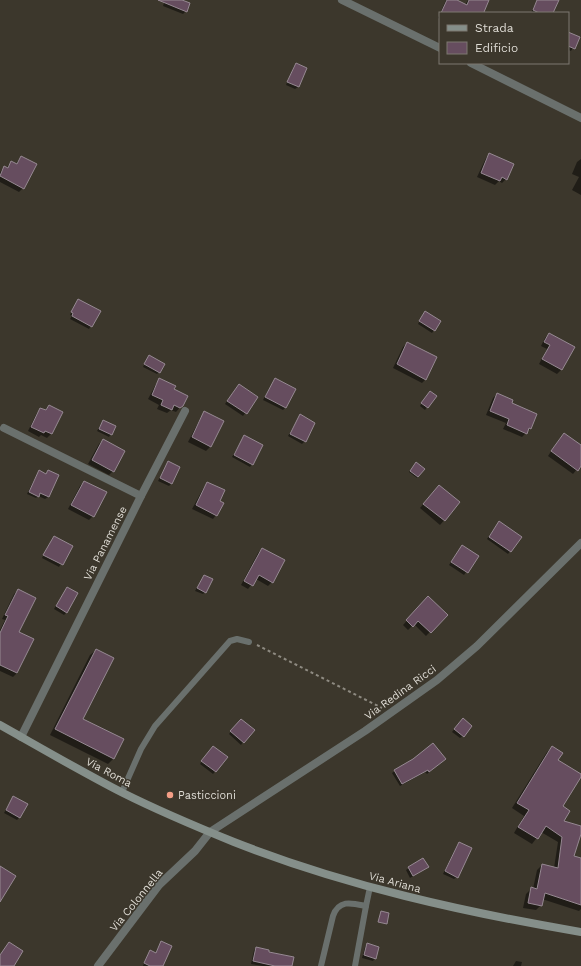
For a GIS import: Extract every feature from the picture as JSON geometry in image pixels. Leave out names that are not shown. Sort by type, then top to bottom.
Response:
[{"type":"main road","name":"Via Roma","points":[[0,725],[122,792],[210,832]]},
{"type":"main road","name":"Via Ariana","points":[[210,832],[296,865],[370,887],[477,913],[581,932]]},
{"type":"street","points":[[342,0],[439,48]]},
{"type":"street","points":[[473,64],[581,118]]},
{"type":"street","name":"Via Panamense","points":[[20,737],[185,411]]},
{"type":"street","points":[[4,428],[141,496]]},
{"type":"street","name":"Via Redina Ricci","points":[[210,832],[392,713],[437,680],[469,654],[581,543]]},
{"type":"street","name":"Via Colonnella","points":[[98,966],[164,880],[195,851],[210,832]]},
{"type":"lane","points":[[122,792],[147,738],[166,713],[230,641],[237,639],[250,642]]},
{"type":"lane","points":[[355,966],[370,887]]},
{"type":"lane","points":[[321,966],[336,908],[342,904],[350,903],[366,906]]},
{"type":"path","points":[[250,642],[392,713]]},
{"type":"building","points":[[158,0],[182,0],[190,3],[187,12]]},
{"type":"building","points":[[447,0],[457,0],[467,5],[469,0],[489,0],[484,12],[441,12]]},
{"type":"building","points":[[537,0],[559,0],[553,12],[537,12],[533,10]]},
{"type":"building","points":[[569,32],[580,37],[575,49],[569,46]]},
{"type":"building","points":[[296,63],[307,68],[299,87],[287,82]]},
{"type":"building","points":[[489,153],[514,164],[507,180],[502,177],[500,181],[481,173]]},
{"type":"building","points":[[21,156],[37,164],[24,189],[0,176],[4,166],[8,168],[11,161],[17,164]]},
{"type":"building","points":[[78,299],[101,311],[92,327],[72,316],[73,313],[71,312]]},
{"type":"building","points":[[425,311],[441,321],[435,331],[419,321]]},
{"type":"building","points":[[549,333],[575,347],[562,370],[542,359],[550,345],[544,342]]},
{"type":"building","points":[[407,342],[437,357],[426,380],[397,364]]},
{"type":"building","points":[[149,355],[165,364],[160,373],[144,364]]},
{"type":"building","points":[[159,378],[176,386],[174,389],[188,396],[183,406],[180,408],[174,405],[172,410],[161,405],[163,400],[152,395]]},
{"type":"building","points":[[275,378],[296,389],[286,408],[265,397]]},
{"type":"building","points":[[239,384],[258,397],[247,414],[227,401]]},
{"type":"building","points":[[430,391],[437,396],[428,408],[421,403]]},
{"type":"building","points":[[497,393],[513,400],[512,403],[537,414],[531,429],[529,428],[527,434],[507,425],[509,419],[490,411]]},
{"type":"building","points":[[49,405],[63,412],[52,434],[45,431],[44,433],[31,427],[40,408],[46,410]]},
{"type":"building","points":[[204,411],[224,421],[211,447],[192,437]]},
{"type":"building","points":[[300,414],[315,423],[306,442],[290,434]]},
{"type":"building","points":[[103,420],[116,426],[112,435],[99,429]]},
{"type":"building","points":[[564,433],[581,445],[581,466],[578,471],[551,451]]},
{"type":"building","points":[[244,435],[263,445],[253,465],[234,455]]},
{"type":"building","points":[[103,439],[125,451],[114,472],[92,460]]},
{"type":"building","points":[[168,461],[180,467],[172,484],[160,478]]},
{"type":"building","points":[[416,462],[425,469],[418,477],[410,471]]},
{"type":"building","points":[[39,470],[46,474],[48,470],[59,475],[49,497],[40,493],[39,497],[29,492]]},
{"type":"building","points":[[84,481],[107,492],[94,517],[71,505]]},
{"type":"building","points":[[207,482],[225,490],[220,501],[224,503],[217,516],[196,505]]},
{"type":"building","points":[[439,485],[460,502],[445,521],[423,504]]},
{"type":"building","points":[[499,521],[522,537],[511,552],[489,537]]},
{"type":"building","points":[[54,536],[73,546],[63,565],[43,555]]},
{"type":"building","points":[[462,545],[479,556],[468,573],[451,562]]},
{"type":"building","points":[[262,548],[285,560],[273,583],[259,575],[253,586],[244,581]]},
{"type":"building","points":[[204,575],[213,579],[206,593],[197,588]]},
{"type":"building","points":[[67,587],[78,593],[67,613],[56,606]]},
{"type":"building","points":[[18,589],[36,598],[19,632],[34,639],[17,673],[0,665],[0,633],[8,616],[5,615]]},
{"type":"building","points":[[428,596],[448,615],[431,633],[418,621],[413,627],[406,620]]},
{"type":"building","points":[[96,649],[114,658],[83,719],[124,739],[114,759],[55,729]]},
{"type":"building","points":[[463,718],[472,726],[464,737],[454,729]]},
{"type":"building","points":[[241,719],[255,730],[244,743],[230,731]]},
{"type":"building","points":[[433,743],[446,759],[429,772],[428,770],[402,784],[394,770],[413,759]]},
{"type":"building","points":[[213,746],[228,757],[216,772],[201,761]]},
{"type":"building","points":[[552,746],[563,753],[558,760],[581,774],[581,777],[563,806],[570,811],[564,821],[581,826],[581,834],[574,856],[581,858],[581,905],[545,893],[542,906],[528,903],[531,887],[537,889],[542,864],[558,868],[562,837],[546,826],[538,839],[518,827],[529,810],[517,803]]},
{"type":"building","points":[[13,796],[28,804],[20,818],[6,810]]},
{"type":"building","points":[[459,842],[472,848],[458,878],[445,871]]},
{"type":"building","points":[[423,858],[429,867],[413,876],[408,867]]},
{"type":"building","points":[[0,866],[16,876],[0,902]]},
{"type":"building","points":[[381,911],[389,913],[387,924],[378,922]]},
{"type":"building","points":[[161,941],[172,946],[163,966],[150,966],[144,963],[150,950],[156,953]]},
{"type":"building","points":[[9,942],[23,951],[14,966],[0,966],[0,955]]},
{"type":"building","points":[[367,943],[379,947],[376,959],[364,955]]},
{"type":"building","points":[[256,947],[269,950],[269,952],[294,957],[292,966],[275,966],[253,961]]},
{"type":"place","name":"Pasticcioni","points":[[170,795]]}]
